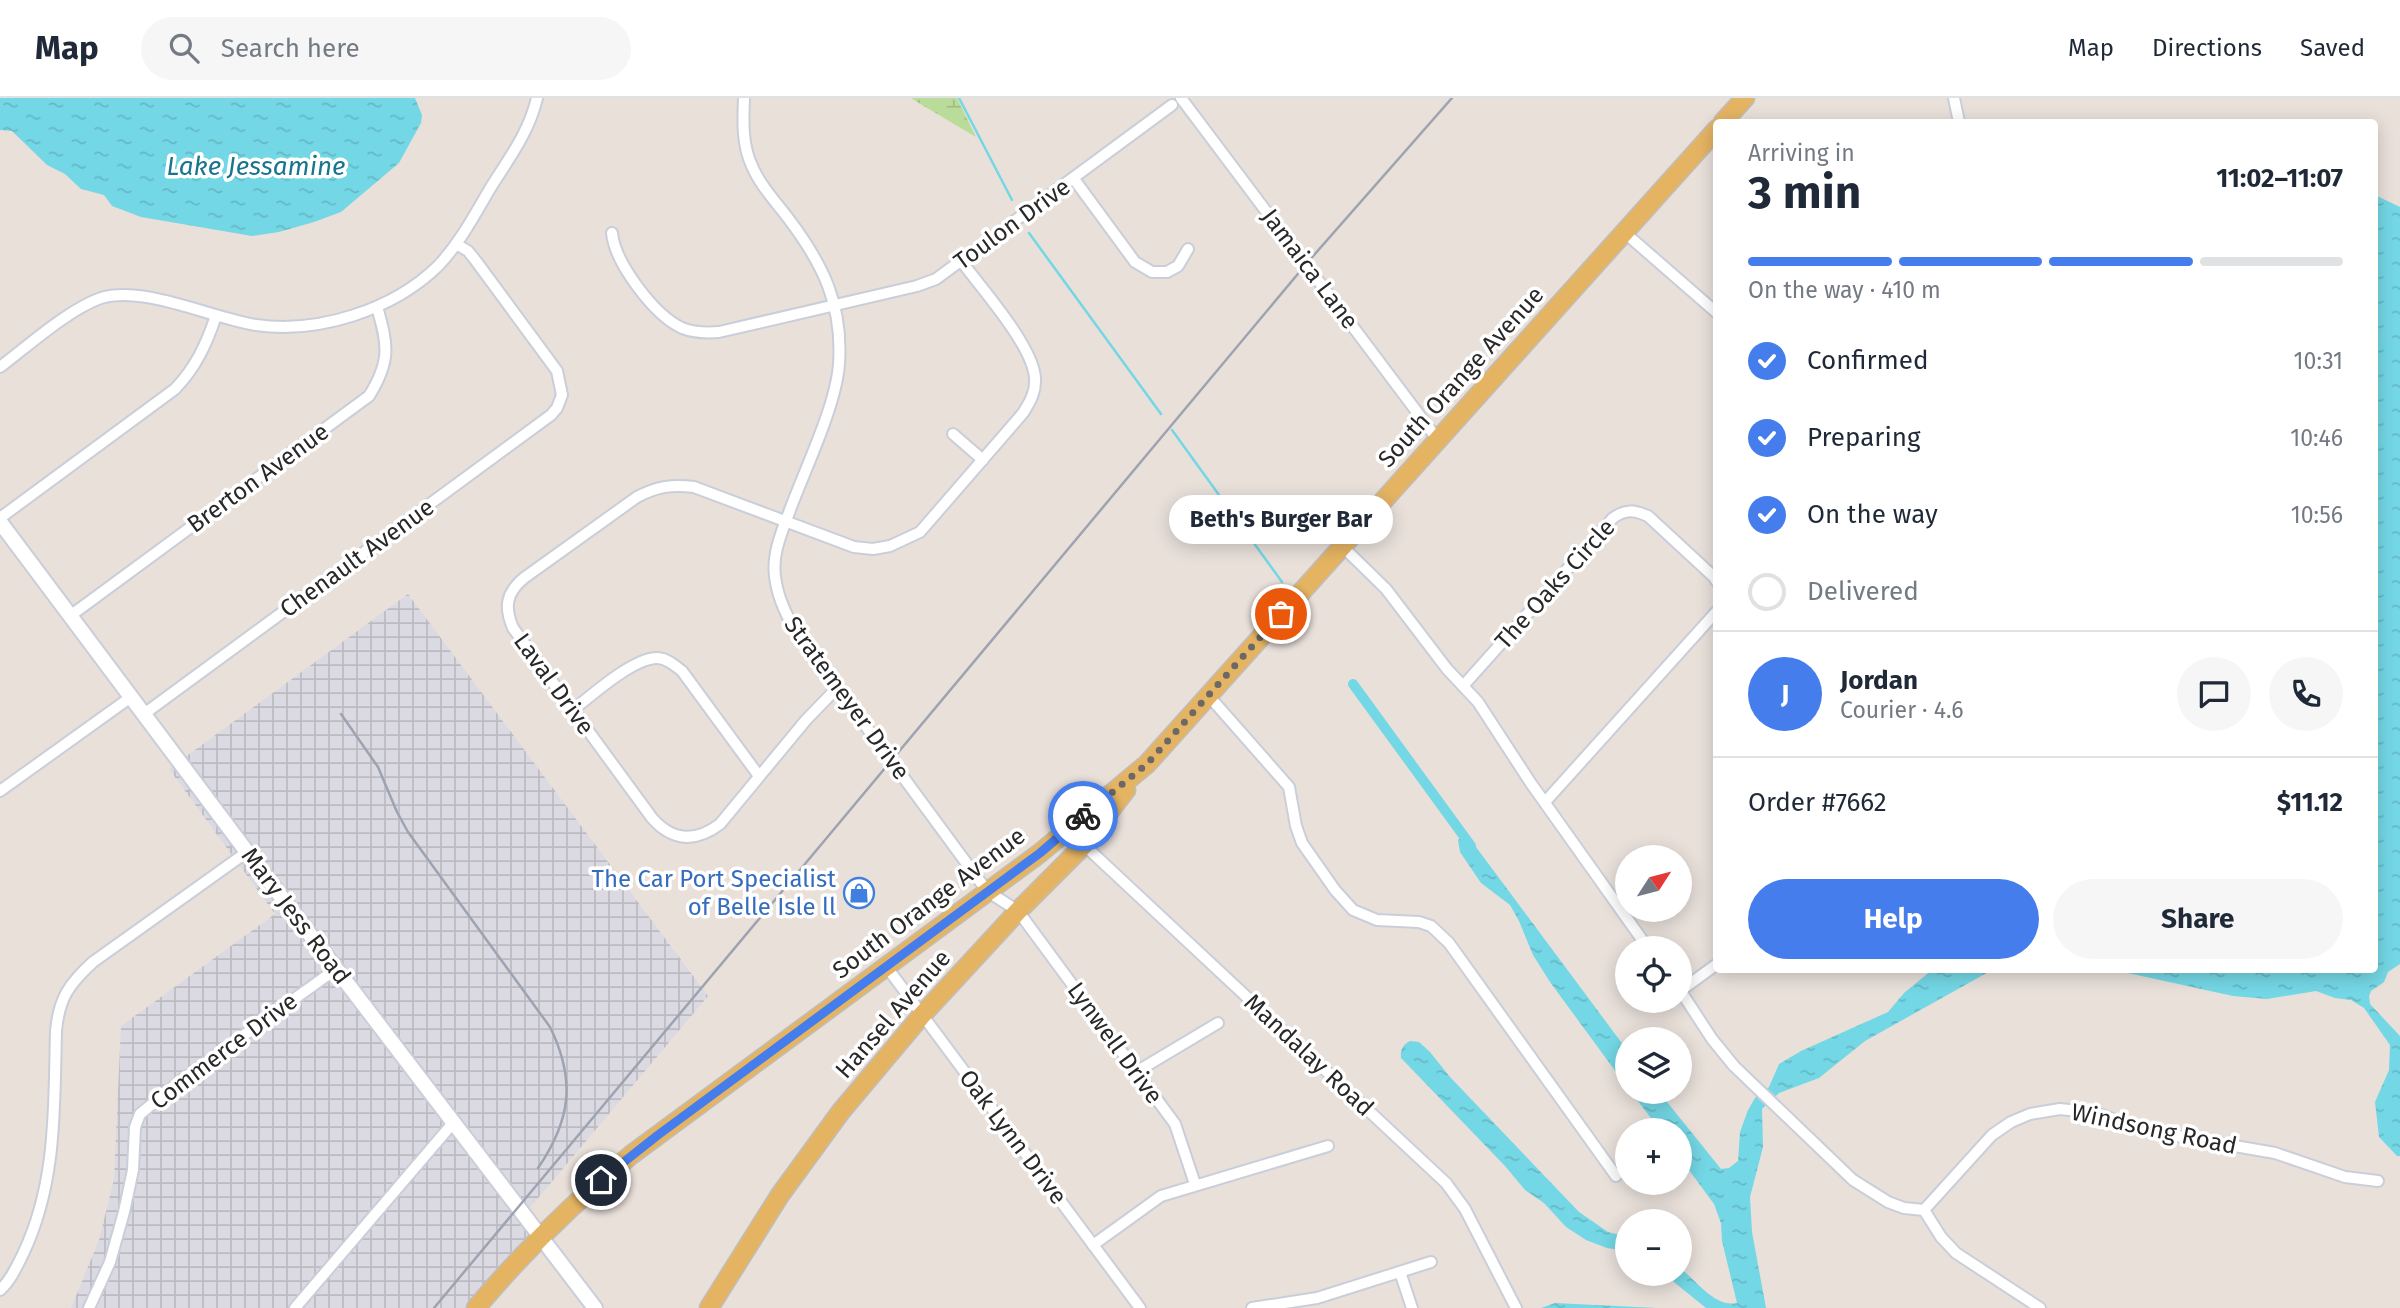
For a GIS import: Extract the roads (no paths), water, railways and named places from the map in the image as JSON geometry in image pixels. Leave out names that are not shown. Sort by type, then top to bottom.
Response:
[{"type":"main road","points":[[1726,119],[1745,98]]},
{"type":"main road","name":"South Orange Avenue","points":[[476,1308],[541,1236],[587,1192],[631,1156],[987,891],[1147,764],[1713,133]]},
{"type":"main road","name":"Hansel Avenue","points":[[709,1308],[780,1195],[843,1109],[922,1015],[1017,911],[1084,845],[1147,764]]},
{"type":"street","points":[[0,367],[78,310],[101,298],[144,296],[257,325],[287,327],[343,318],[377,307],[420,281],[438,266],[456,244],[524,136],[537,98]]},
{"type":"street","name":"Stratemeyer Drive","points":[[744,98],[745,147],[751,164],[760,181],[817,259],[835,306],[839,366],[834,392],[775,556],[778,594],[795,630],[987,891],[1017,911]]},
{"type":"street","points":[[1954,98],[1958,119]]},
{"type":"street","name":"Toulon Drive","points":[[612,233],[613,247],[647,297],[659,312],[684,329],[701,334],[719,332],[835,306],[936,279],[1176,102]]},
{"type":"street","name":"Jamaica Lane","points":[[1176,102],[1438,440]]},
{"type":"street","points":[[1074,179],[1135,261],[1152,272],[1167,272],[1178,266],[1188,249]]},
{"type":"street","points":[[1624,232],[1713,310]]},
{"type":"street","name":"Chenault Avenue","points":[[144,714],[557,408],[562,395],[557,371],[476,261],[468,251],[456,244]]},
{"type":"street","name":"Laval Drive","points":[[837,688],[806,720],[720,824],[709,832],[695,836],[670,834],[652,818],[513,628],[507,614],[507,604],[515,586],[637,497],[665,486],[694,487],[854,547],[873,549],[890,546],[920,532],[1023,413],[1033,397],[1033,363],[962,262]]},
{"type":"street","name":"Brerton Avenue","points":[[70,615],[369,396],[380,379],[386,360],[387,342],[377,307]]},
{"type":"street","points":[[0,520],[175,388],[191,372],[204,351],[216,316]]},
{"type":"street","points":[[953,435],[983,460]]},
{"type":"street","name":"The Oaks Circle","points":[[1463,686],[1613,518],[1623,511],[1635,510],[1647,516],[1713,576]]},
{"type":"street","name":"Mary Jess Road","points":[[0,520],[247,852],[595,1308]]},
{"type":"street","points":[[1342,546],[1386,589],[1447,669],[1478,702],[1640,936]]},
{"type":"street","points":[[1545,802],[1713,615]]},
{"type":"street","points":[[573,710],[642,661],[661,658],[682,671],[759,776]]},
{"type":"street","points":[[1208,695],[1289,786],[1296,826],[1302,842],[1335,890],[1353,910],[1363,916],[1377,920],[1419,922],[1431,926],[1444,937],[1615,1175]]},
{"type":"street","points":[[0,791],[131,697]]},
{"type":"street","name":"Mandalay Road","points":[[1067,829],[1446,1183],[1465,1209],[1516,1308]]},
{"type":"street","points":[[0,1290],[14,1272],[29,1242],[48,1180],[53,1147],[56,1031],[63,996],[78,975],[93,962],[247,852]]},
{"type":"street","name":"Lynwell Drive","points":[[1017,911],[1175,1124],[1195,1184]]},
{"type":"street","name":"Oak Lynn Drive","points":[[886,966],[1140,1308]]},
{"type":"street","points":[[1692,982],[1713,967]]},
{"type":"street","name":"Commerce Drive","points":[[89,1308],[110,1262],[124,1212],[133,1170],[135,1127],[140,1114],[183,1079],[336,969]]},
{"type":"street","points":[[1692,1009],[1734,1066],[1853,1180],[1888,1202],[1904,1208],[1924,1210],[1941,1237],[1956,1253],[2040,1308]]},
{"type":"street","points":[[1136,1072],[1218,1023]]},
{"type":"street","name":"Windsong Road","points":[[1924,1210],[1993,1135],[2011,1122],[2031,1114],[2060,1109],[2096,1113],[2148,1131],[2275,1153],[2345,1177],[2378,1181]]},
{"type":"street","points":[[295,1308],[453,1123]]},
{"type":"street","points":[[1093,1245],[1161,1196],[1328,1146]]},
{"type":"street","points":[[1252,1308],[1317,1298],[1431,1262]]},
{"type":"street","points":[[1400,1272],[1412,1308]]},
{"type":"water","name":"Lake Jessamine","points":[[0,98],[415,98],[422,115],[421,123],[399,163],[341,212],[279,232],[252,236],[141,217],[112,206],[104,195],[81,189],[65,174],[47,165],[12,131],[0,130]]},
{"type":"water","points":[[2378,196],[2400,207],[2400,964],[2388,972],[2384,982],[2371,991],[2369,996],[2370,1004],[2400,1036],[2400,1156],[2379,1137],[2375,1102],[2389,1070],[2390,1045],[2364,1008],[2351,1000],[2316,991],[2267,999],[2233,996],[2128,973],[2378,973]]},
{"type":"water","points":[[1463,835],[1476,847],[1615,1034],[1615,1071],[1550,982],[1533,955],[1510,905],[1481,883],[1460,852],[1458,840]]},
{"type":"water","points":[[1928,973],[1987,973],[1865,1041],[1819,1078],[1779,1093],[1762,1109],[1763,1147],[1750,1197],[1752,1232],[1766,1308],[1706,1308],[1679,1286],[1692,1286],[1692,1279],[1721,1301],[1737,1303],[1722,1241],[1721,1223],[1714,1204],[1692,1174],[1692,1133],[1721,1169],[1729,1168],[1738,1161],[1740,1132],[1748,1110],[1755,1098],[1769,1087],[1779,1064],[1801,1051],[1888,1012],[1904,993]]},
{"type":"water","points":[[1410,1041],[1419,1042],[1430,1052],[1450,1077],[1579,1212],[1615,1234],[1615,1249],[1586,1240],[1566,1227],[1544,1203],[1525,1190],[1401,1058],[1402,1048]]},
{"type":"water","points":[[1640,1104],[1669,1104],[1680,1118],[1651,1118]]},
{"type":"water","points":[[1555,1303],[1657,1308],[1541,1308]]},
{"type":"waterway","points":[[959,98],[1012,200]]},
{"type":"waterway","points":[[1029,233],[1161,414]]},
{"type":"waterway","points":[[1172,430],[1282,582]]},
{"type":"waterway","points":[[1353,684],[1471,846]]},
{"type":"railway","points":[[434,1308],[1307,263],[1452,98]]},
{"type":"railway","points":[[341,714],[378,767],[408,832],[550,1027],[564,1065],[566,1099],[557,1133],[538,1168]]},
{"type":"place","name":"Beth's Burger Bar","points":[[1281,614]]},
{"type":"place","name":"The Car Port Specialist of Belle Isle ll","points":[[859,893]]}]
